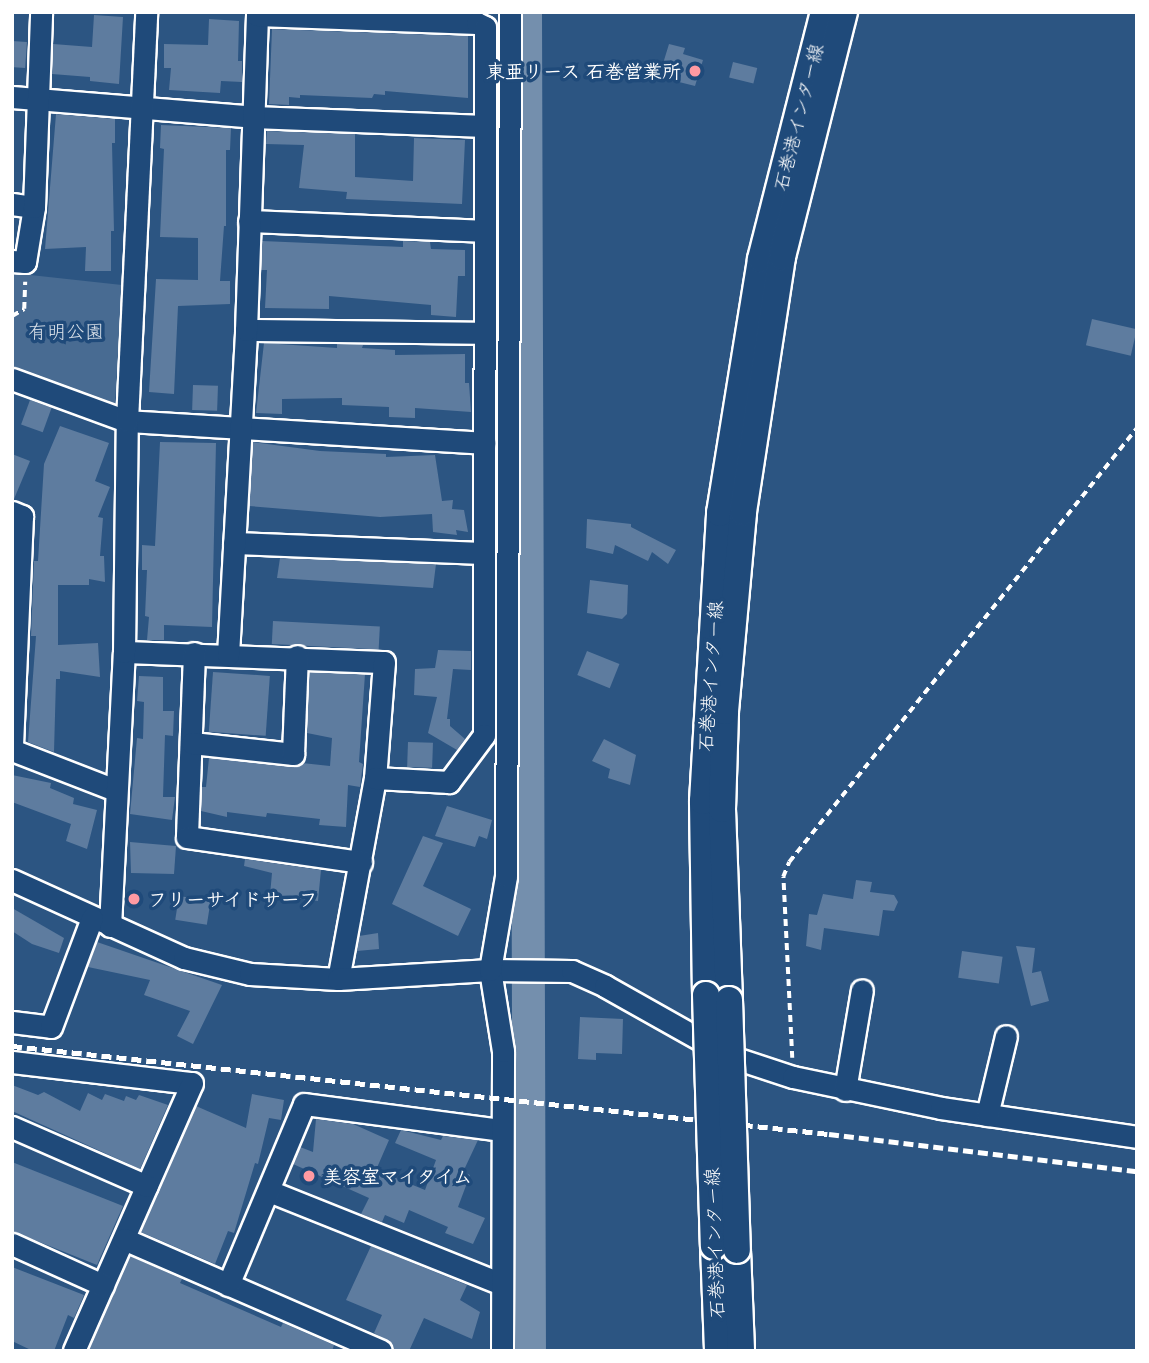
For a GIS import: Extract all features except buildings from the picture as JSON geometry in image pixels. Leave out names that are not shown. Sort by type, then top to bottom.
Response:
[{"type":"main road","name":"石巻港インター線","points":[[718,1351],[726,1248],[718,998],[703,802],[720,513],[761,259],[824,12]]},
{"type":"main road","name":"石巻港インター線","points":[[718,998],[725,711],[743,512],[782,257],[844,12]]},
{"type":"main road","name":"石巻港インター線","points":[[726,1248],[741,1351]]},
{"type":"street","points":[[19,262],[34,206],[41,12]]},
{"type":"street","points":[[12,1022],[51,1027],[101,922],[115,790],[124,652],[127,421],[146,12]]},
{"type":"street","points":[[502,1351],[503,1051],[498,970],[506,876],[510,12]]},
{"type":"street","points":[[228,656],[246,330],[257,15],[477,23],[485,26],[484,735],[449,782],[375,778]]},
{"type":"street","points":[[12,97],[253,117],[485,126]]},
{"type":"street","points":[[12,204],[34,206]]},
{"type":"street","points":[[249,221],[484,231]]},
{"type":"street","points":[[246,330],[485,334]]},
{"type":"street","points":[[12,379],[127,421],[484,443]]},
{"type":"street","points":[[12,512],[22,516],[12,743]]},
{"type":"street","points":[[234,543],[484,553]]},
{"type":"street","points":[[124,652],[297,656],[384,662],[375,778],[338,979]]},
{"type":"street","points":[[194,653],[187,837],[360,862]]},
{"type":"street","points":[[192,743],[293,754],[297,656]]},
{"type":"street","points":[[12,750],[115,790]]},
{"type":"street","points":[[12,880],[184,958],[250,974],[338,979],[498,970],[572,971],[605,986],[729,1056],[793,1077],[845,1090],[986,1115],[1137,1137]]},
{"type":"street","points":[[845,1090],[862,990]]},
{"type":"street","points":[[986,1115],[1006,1036]]},
{"type":"street","points":[[12,1062],[192,1083],[74,1351]]},
{"type":"street","points":[[228,1285],[304,1104],[501,1130]]},
{"type":"street","points":[[12,1128],[147,1186]]},
{"type":"street","points":[[269,1191],[501,1284]]},
{"type":"street","points":[[124,1239],[381,1351]]},
{"type":"street","points":[[12,1244],[103,1284]]},
{"type":"path","points":[[12,316],[24,309],[19,262]]},
{"type":"path","points":[[793,1077],[783,877],[789,862],[1137,428]]},
{"type":"green space","name":"有明公園","points":[[12,273],[122,285],[115,403],[110,408],[12,366]]},
{"type":"waterway","points":[[525,12],[529,1351]]},
{"type":"railway","points":[[12,1046],[829,1134],[1137,1171]]},
{"type":"place","name":"東亜リース 石巻営業所","points":[[695,71]]},
{"type":"place","name":"フリーサイドサーフ","points":[[134,899]]},
{"type":"place","name":"美容室マイタイム","points":[[309,1176]]}]
